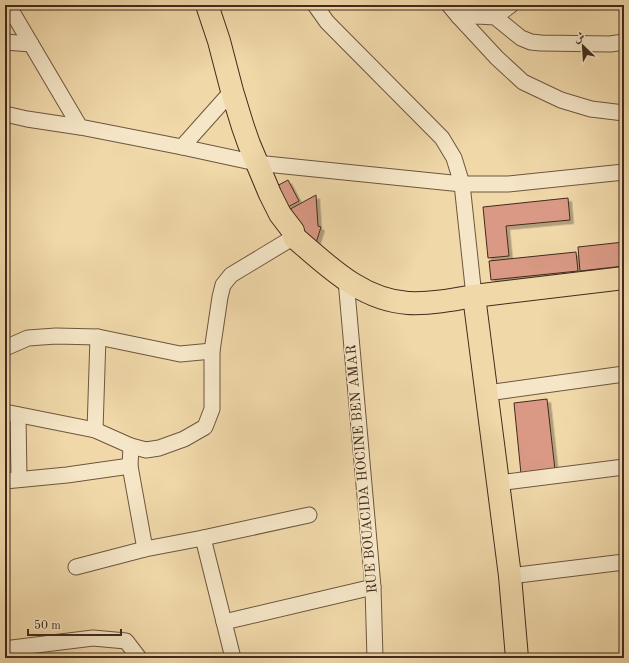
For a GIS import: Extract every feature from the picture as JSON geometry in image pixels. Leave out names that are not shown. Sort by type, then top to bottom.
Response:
[{"type":"main road","points":[[207,5],[219,41],[243,127],[256,164],[276,206],[293,231],[294,238],[353,285],[371,294],[398,302],[408,303],[450,300],[624,278]]},
{"type":"main road","points":[[474,296],[510,576],[517,658]]},
{"type":"street","points":[[8,5],[80,127]]},
{"type":"street","points":[[315,5],[327,22],[442,138],[454,158],[462,184],[474,296]]},
{"type":"street","points":[[449,5],[497,58],[523,82],[560,100],[591,109],[624,113]]},
{"type":"street","points":[[495,17],[511,5]]},
{"type":"street","points":[[459,17],[495,17],[521,38],[531,42],[602,44],[624,42]]},
{"type":"street","points":[[5,42],[31,44]]},
{"type":"street","points":[[182,147],[232,91]]},
{"type":"street","points":[[5,114],[182,147],[256,164],[462,184],[508,184],[624,172]]},
{"type":"street","points":[[130,466],[67,475],[12,480],[12,414],[95,430],[131,446],[146,450],[159,448],[184,439],[205,427],[212,409],[212,351],[220,297],[224,286],[231,276],[294,238]]},
{"type":"street","name":"RUE BOUACIDA HOCINE BEN AMAR","points":[[346,280],[373,587],[375,658]]},
{"type":"street","points":[[5,348],[28,338],[56,336],[98,337],[180,354],[212,351]]},
{"type":"street","points":[[95,430],[98,337]]},
{"type":"street","points":[[487,394],[624,374]]},
{"type":"street","points":[[131,446],[130,466],[145,549]]},
{"type":"street","points":[[498,483],[624,467]]},
{"type":"street","points":[[76,567],[145,549],[309,515]]},
{"type":"street","points":[[203,538],[233,658]]},
{"type":"street","points":[[510,576],[624,562]]},
{"type":"street","points":[[224,622],[373,587]]},
{"type":"street","points":[[12,648],[93,638],[126,641],[139,658]]},
{"type":"building","points":[[288,180],[299,201],[286,208],[275,187]]},
{"type":"building","points":[[316,195],[318,226],[321,227],[316,243],[283,213]]},
{"type":"building","points":[[568,198],[570,220],[506,226],[509,256],[488,258],[483,207]]},
{"type":"building","points":[[624,242],[624,266],[580,271],[578,247]]},
{"type":"building","points":[[576,252],[578,271],[491,280],[489,261]]},
{"type":"building","points":[[547,399],[555,470],[521,474],[514,403]]}]
